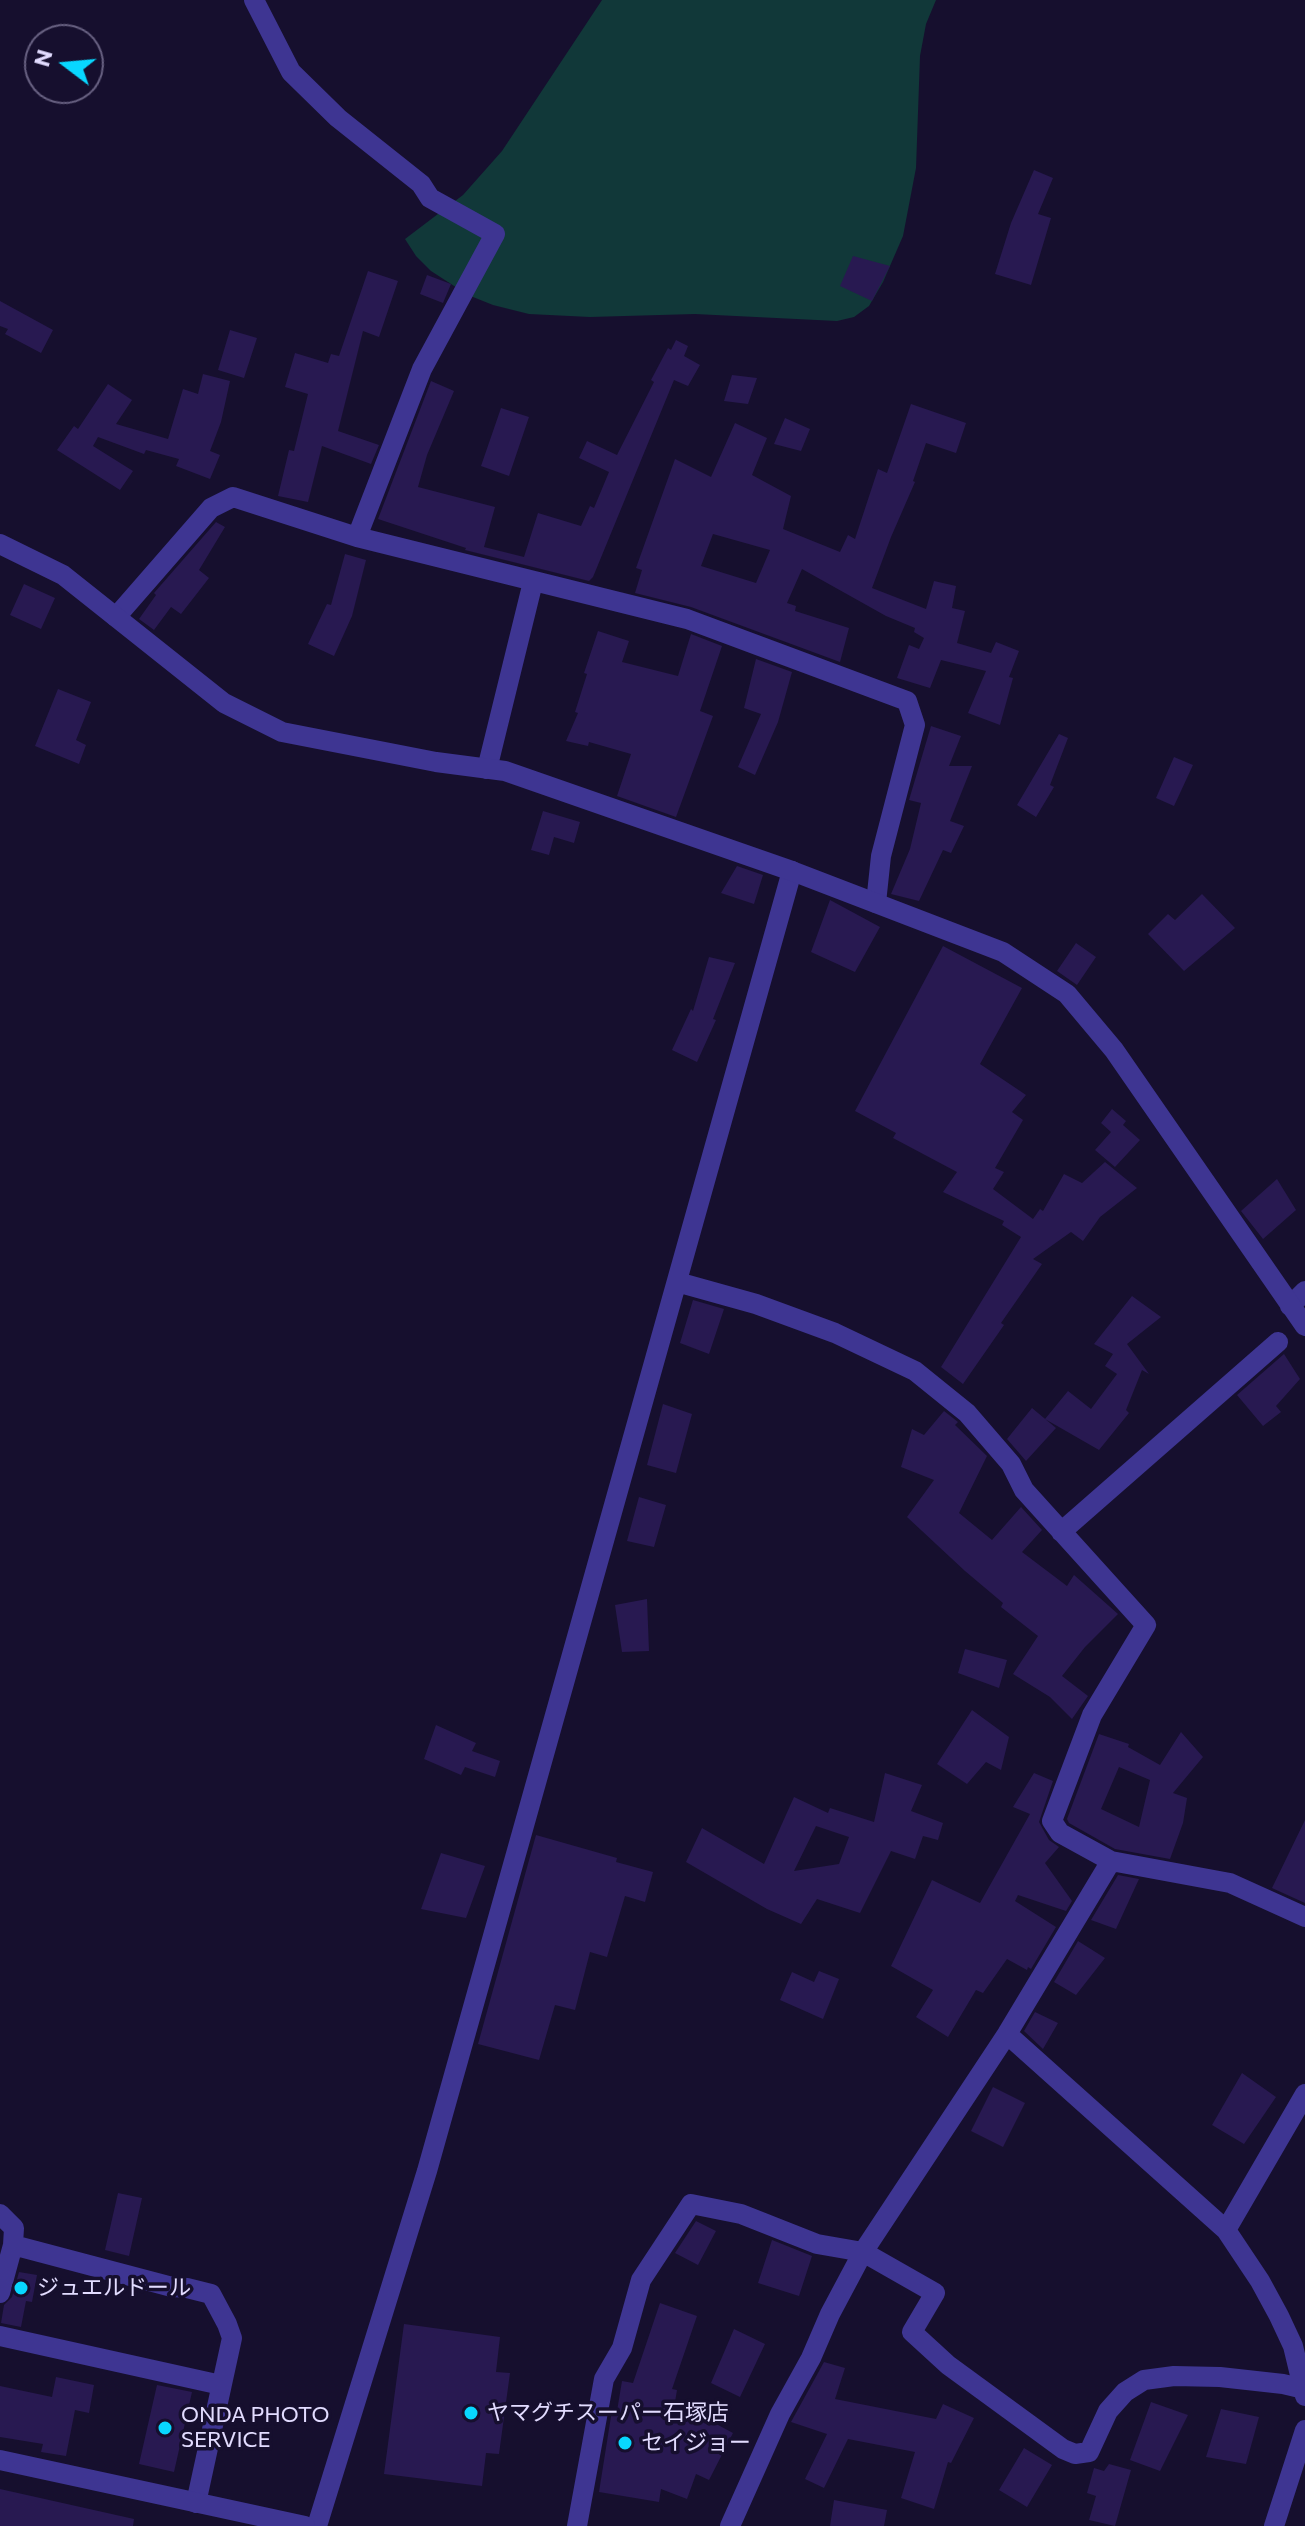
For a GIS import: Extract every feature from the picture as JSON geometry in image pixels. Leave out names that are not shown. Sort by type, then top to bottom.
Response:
[{"type":"street","points":[[254,0],[291,72],[300,82],[338,118],[421,184],[430,198],[495,234],[422,369],[357,537]]},
{"type":"street","points":[[116,617],[211,508],[233,497],[357,537],[687,619],[907,701],[915,725],[881,856],[876,903]]},
{"type":"street","points":[[1,546],[63,575],[224,703],[282,732],[436,762],[505,771],[792,871],[1003,952],[1067,994],[1114,1050],[1298,1298],[1305,1326]]},
{"type":"street","points":[[487,769],[533,582]]},
{"type":"street","points":[[317,2526],[427,2171],[792,871]]},
{"type":"street","points":[[677,1282],[756,1304],[835,1333],[915,1371],[967,1413],[1011,1464],[1024,1490],[1146,1625],[1092,1715],[1052,1821],[1060,1833],[1111,1861],[1230,1883],[1305,1917]]},
{"type":"street","points":[[1061,1532],[1278,1342]]},
{"type":"street","points":[[730,2526],[780,2414],[863,2252],[1007,2034],[1111,1861]]},
{"type":"street","points":[[1007,2034],[1226,2230],[1279,2316],[1293,2346],[1305,2396]]},
{"type":"street","points":[[1226,2230],[1305,2094]]},
{"type":"street","points":[[577,2526],[604,2379],[622,2348],[641,2280],[691,2204],[741,2214],[817,2244],[863,2252],[935,2293],[912,2332],[948,2365],[1063,2449],[1075,2454],[1089,2452],[1108,2411],[1125,2392],[1144,2380],[1174,2376],[1220,2377],[1304,2389]]},
{"type":"street","points":[[0,2214],[14,2228],[13,2245],[0,2293]]},
{"type":"street","points":[[13,2245],[172,2287],[211,2294],[232,2338],[196,2503]]},
{"type":"street","points":[[0,2336],[221,2385]]},
{"type":"street","points":[[1274,2526],[1305,2430]]},
{"type":"street","points":[[0,2460],[305,2526]]},
{"type":"green space","points":[[602,0],[936,0],[926,24],[920,56],[916,168],[903,236],[869,306],[854,317],[837,321],[695,314],[590,317],[529,314],[468,295],[431,271],[416,256],[405,239],[463,195],[502,151]]},
{"type":"building","points":[[1034,170],[1053,178],[1038,214],[1051,218],[1031,285],[995,274],[1011,223]]},
{"type":"building","points":[[853,256],[890,266],[872,301],[840,286]]},
{"type":"building","points":[[368,271],[398,281],[379,337],[363,331],[338,431],[379,445],[371,464],[322,446],[308,502],[278,496],[289,450],[294,451],[308,394],[285,387],[295,353],[328,363],[331,354],[339,356]]},
{"type":"building","points":[[427,275],[451,284],[443,303],[420,294]]},
{"type":"building","points":[[0,301],[53,330],[41,353],[5,334],[8,329],[0,326]]},
{"type":"building","points":[[230,330],[257,338],[244,378],[218,370]]},
{"type":"building","points":[[676,340],[688,346],[684,356],[700,365],[688,386],[674,380],[589,581],[465,550],[378,519],[431,381],[454,391],[427,455],[418,487],[495,507],[484,547],[524,557],[538,513],[581,526],[590,506],[594,508],[609,472],[579,458],[587,441],[617,455],[654,382],[651,380],[668,348],[671,350]]},
{"type":"building","points":[[203,374],[230,381],[221,422],[210,451],[220,455],[210,479],[176,466],[179,459],[146,450],[144,454],[98,437],[93,446],[133,471],[120,490],[57,450],[74,426],[78,429],[108,384],[132,400],[116,424],[168,439],[183,389],[198,394]]},
{"type":"building","points":[[732,375],[757,378],[748,404],[724,401]]},
{"type":"building","points":[[911,404],[966,423],[956,453],[926,443],[915,482],[872,588],[926,609],[934,581],[956,586],[952,608],[965,611],[957,643],[991,653],[996,642],[1019,651],[1009,677],[1013,678],[1000,725],[968,713],[986,671],[941,660],[930,688],[897,678],[909,645],[919,649],[924,638],[914,632],[915,628],[886,616],[802,569],[787,603],[796,606],[795,611],[849,628],[840,662],[691,607],[635,593],[642,570],[636,568],[675,459],[711,477],[735,423],[767,438],[752,475],[791,496],[783,529],[840,552],[848,535],[855,539],[878,469],[887,473]],"holes":[[[713,534],[770,550],[756,583],[701,566]]]},
{"type":"building","points":[[501,408],[529,417],[509,476],[481,466]]},
{"type":"building","points":[[785,418],[810,429],[801,451],[774,444]]},
{"type":"building","points":[[216,522],[225,527],[199,570],[209,578],[181,614],[171,607],[154,630],[139,619],[156,595],[154,593]]},
{"type":"building","points":[[345,554],[366,560],[352,616],[334,656],[308,644],[327,604],[331,605]]},
{"type":"building","points":[[24,584],[55,598],[41,629],[10,615]]},
{"type":"building","points":[[598,631],[629,641],[622,662],[678,676],[691,634],[722,646],[700,711],[713,716],[676,817],[617,796],[631,754],[589,742],[588,746],[566,741],[578,713],[575,712],[587,674],[584,673]]},
{"type":"building","points":[[756,659],[792,672],[778,722],[755,775],[738,767],[761,714],[744,708]]},
{"type":"building","points":[[58,689],[91,702],[76,740],[86,745],[79,764],[35,746]]},
{"type":"building","points":[[931,726],[961,736],[949,766],[972,766],[950,821],[964,826],[951,853],[943,850],[919,901],[891,894],[910,849],[921,803],[909,800]]},
{"type":"building","points":[[1059,734],[1068,738],[1050,785],[1054,787],[1036,817],[1017,805]]},
{"type":"building","points":[[1174,757],[1193,765],[1174,806],[1156,798]]},
{"type":"building","points":[[543,811],[580,822],[574,843],[554,837],[549,855],[531,850]]},
{"type":"building","points":[[737,866],[763,875],[754,904],[721,893]]},
{"type":"building","points":[[1202,894],[1235,928],[1184,971],[1148,934],[1168,914],[1175,920]]},
{"type":"building","points":[[830,900],[880,927],[855,972],[811,952]]},
{"type":"building","points":[[1076,943],[1096,957],[1077,985],[1057,971]]},
{"type":"building","points":[[943,946],[1022,988],[980,1064],[1026,1095],[1012,1112],[1023,1120],[995,1168],[1004,1172],[993,1189],[1033,1219],[1040,1209],[1043,1211],[1064,1174],[1082,1183],[1105,1162],[1137,1188],[1100,1217],[1083,1241],[1071,1232],[1033,1259],[1042,1264],[963,1384],[941,1367],[1021,1237],[1002,1225],[1004,1221],[943,1192],[957,1172],[893,1138],[896,1133],[855,1111]]},
{"type":"building","points":[[709,957],[735,963],[713,1019],[716,1020],[697,1062],[672,1050],[691,1009],[693,1011]]},
{"type":"building","points":[[1112,1109],[1126,1121],[1123,1125],[1140,1140],[1115,1167],[1095,1150],[1111,1132],[1101,1123]]},
{"type":"building","points":[[1277,1179],[1296,1210],[1263,1239],[1241,1211]]},
{"type":"building","points":[[1132,1296],[1161,1317],[1127,1344],[1149,1374],[1142,1370],[1126,1410],[1129,1413],[1099,1450],[1045,1419],[1068,1391],[1091,1409],[1117,1374],[1105,1366],[1113,1354],[1094,1344]]},
{"type":"building","points":[[693,1300],[724,1309],[709,1354],[680,1343]]},
{"type":"building","points":[[1284,1354],[1300,1379],[1276,1406],[1281,1412],[1263,1426],[1237,1395]]},
{"type":"building","points":[[663,1404],[692,1414],[676,1473],[647,1465]]},
{"type":"building","points":[[1032,1408],[1056,1428],[1026,1461],[1007,1439]]},
{"type":"building","points":[[944,1411],[958,1422],[955,1425],[987,1456],[959,1513],[992,1540],[1021,1507],[1042,1530],[1022,1552],[1067,1586],[1074,1575],[1118,1614],[1062,1676],[1088,1696],[1072,1719],[1050,1697],[1013,1674],[1038,1636],[1001,1607],[1003,1603],[907,1517],[934,1480],[901,1467],[912,1429],[924,1435]]},
{"type":"building","points":[[639,1497],[666,1505],[654,1547],[627,1541]]},
{"type":"building","points":[[647,1599],[649,1651],[622,1652],[615,1605]]},
{"type":"building","points":[[965,1649],[1007,1660],[999,1688],[958,1673]]},
{"type":"building","points":[[972,1710],[1009,1737],[1001,1770],[986,1762],[967,1784],[937,1764]]},
{"type":"building","points":[[436,1725],[476,1743],[472,1751],[500,1761],[495,1777],[465,1767],[461,1775],[424,1759]]},
{"type":"building","points":[[1181,1732],[1203,1757],[1173,1793],[1187,1798],[1183,1823],[1170,1859],[1115,1849],[1069,1823],[1067,1819],[1099,1734],[1129,1744],[1128,1747],[1160,1765]],"holes":[[[1119,1767],[1150,1780],[1139,1827],[1101,1809]]]},
{"type":"building","points":[[885,1773],[922,1785],[911,1811],[943,1823],[938,1840],[923,1836],[915,1859],[891,1851],[860,1913],[817,1899],[801,1924],[767,1909],[686,1862],[702,1828],[764,1864],[794,1797],[828,1813],[830,1808],[874,1822]],"holes":[[[816,1826],[849,1837],[839,1864],[794,1871]]]},
{"type":"building","points":[[1034,1773],[1053,1781],[1039,1822],[1049,1840],[1059,1847],[1045,1863],[1072,1901],[1066,1911],[1018,1895],[1015,1901],[1056,1927],[1031,1969],[1028,1967],[1027,1970],[1007,1959],[983,1993],[976,1990],[948,2037],[916,2017],[933,1990],[891,1966],[932,1880],[980,1903],[1030,1814],[1013,1807]]},
{"type":"building","points":[[1305,1820],[1305,1903],[1272,1888]]},
{"type":"building","points":[[536,1835],[617,1858],[616,1862],[653,1872],[645,1902],[625,1896],[607,1957],[590,1952],[575,2010],[555,2005],[539,2060],[478,2044]]},
{"type":"building","points":[[441,1853],[485,1866],[466,1918],[421,1909]]},
{"type":"building","points":[[1118,1875],[1139,1879],[1116,1929],[1091,1920]]},
{"type":"building","points":[[1078,1941],[1105,1958],[1076,1995],[1054,1982]]},
{"type":"building","points":[[819,1971],[839,1979],[823,2019],[780,2000],[792,1972],[814,1982]]},
{"type":"building","points":[[1035,2012],[1058,2023],[1043,2049],[1024,2031]]},
{"type":"building","points":[[1242,2073],[1276,2097],[1244,2144],[1212,2125]]},
{"type":"building","points":[[993,2087],[1025,2103],[1003,2147],[971,2131]]},
{"type":"building","points":[[118,2193],[142,2198],[129,2256],[105,2250]]},
{"type":"building","points":[[696,2221],[716,2231],[698,2265],[675,2253]]},
{"type":"building","points":[[772,2240],[812,2256],[799,2296],[758,2283]]},
{"type":"building","name":"ジュエルドール","points":[[19,2272],[37,2275],[32,2302],[26,2301],[21,2327],[1,2323],[4,2305],[12,2297]]},
{"type":"building","points":[[660,2303],[697,2316],[672,2389],[677,2390],[675,2402],[733,2433],[709,2480],[696,2474],[687,2499],[661,2489],[659,2502],[599,2492],[612,2410],[617,2411],[622,2381],[633,2383]]},
{"type":"building","points":[[404,2324],[500,2337],[496,2372],[510,2373],[499,2454],[486,2453],[482,2486],[384,2474]]},
{"type":"building","points":[[734,2329],[765,2344],[740,2397],[711,2383]]},
{"type":"building","points":[[824,2362],[845,2368],[835,2399],[936,2419],[943,2404],[974,2418],[951,2463],[948,2462],[934,2509],[901,2498],[915,2452],[848,2439],[824,2488],[805,2479],[827,2434],[791,2422]]},
{"type":"building","points":[[56,2377],[94,2385],[89,2413],[75,2410],[66,2456],[41,2452],[43,2444],[0,2437],[0,2386],[52,2397]]},
{"type":"building","name":"ONDA PHOTO SERVICE","points":[[157,2385],[192,2392],[174,2472],[139,2464]]},
{"type":"building","points":[[1151,2402],[1188,2415],[1160,2471],[1130,2460]]},
{"type":"building","points":[[1221,2409],[1259,2417],[1246,2464],[1206,2457]]},
{"type":"building","points":[[1024,2448],[1052,2465],[1027,2507],[999,2490]]},
{"type":"building","points":[[1109,2464],[1131,2470],[1115,2526],[1089,2520],[1096,2496],[1087,2493],[1094,2468],[1104,2471]]},
{"type":"building","points":[[0,2489],[134,2519],[133,2526],[0,2526]]},
{"type":"building","points":[[834,2500],[887,2510],[884,2526],[830,2526]]},
{"type":"place","name":"ジュエルドール","points":[[21,2288]]},
{"type":"place","name":"ヤマグチスーパー石塚店","points":[[471,2413]]},
{"type":"place","name":"ONDA PHOTO SERVICE","points":[[165,2428]]},
{"type":"place","name":"セイジョー","points":[[625,2443]]}]
